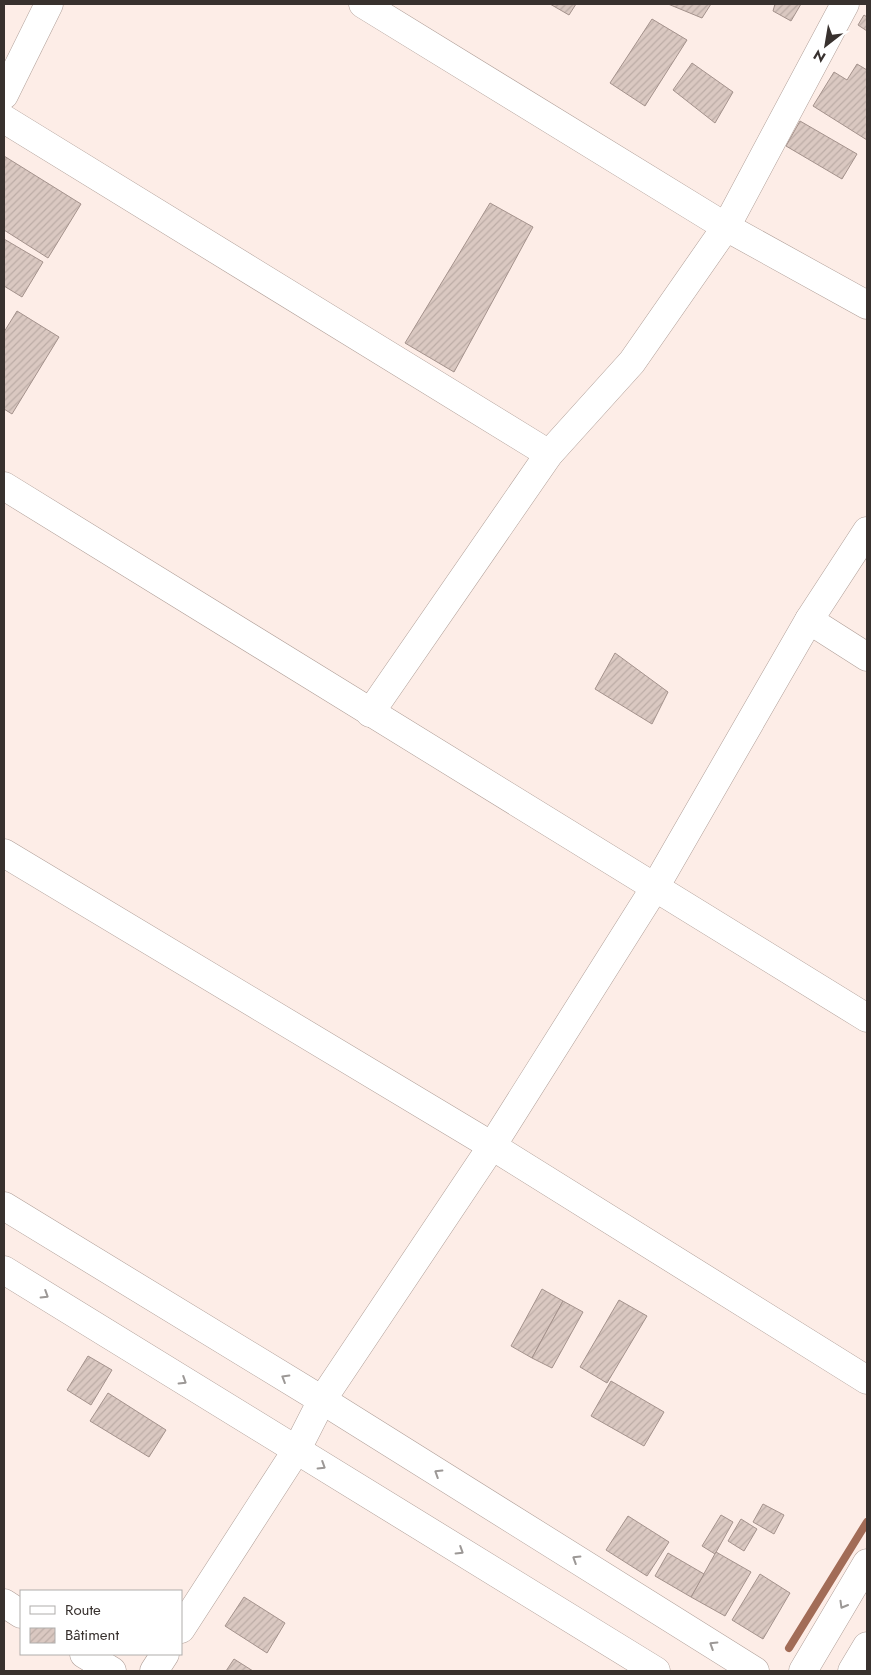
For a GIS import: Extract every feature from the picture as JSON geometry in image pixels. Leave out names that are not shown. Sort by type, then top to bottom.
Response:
[{"type":"street","points":[[4,95],[49,4]]},
{"type":"street","points":[[363,4],[726,228],[867,305]]},
{"type":"street","points":[[370,713],[549,454],[632,362],[726,228],[845,4]]},
{"type":"street","points":[[4,119],[549,454]]},
{"type":"street","points":[[4,486],[654,889],[867,1018]]},
{"type":"street","points":[[182,1627],[296,1451],[322,1400],[492,1146],[654,889],[809,620],[867,531]]},
{"type":"street","points":[[809,620],[867,657]]},
{"type":"street","points":[[4,853],[492,1146],[867,1380]]},
{"type":"street","points":[[4,1206],[322,1400],[755,1671]]},
{"type":"street","points":[[4,1270],[656,1671]]},
{"type":"street","points":[[803,1671],[867,1563]]},
{"type":"street","points":[[4,1603],[20,1613]]},
{"type":"street","points":[[852,1671],[867,1646]]},
{"type":"street","points":[[86,1655],[112,1671]]},
{"type":"street","points":[[154,1671],[164,1655]]},
{"type":"building","points":[[550,4],[576,4],[569,15]]},
{"type":"building","points":[[668,4],[711,4],[702,18]]},
{"type":"building","points":[[775,4],[801,4],[791,21],[773,11]]},
{"type":"building","points":[[864,15],[867,17],[867,31],[858,25]]},
{"type":"building","points":[[652,19],[687,40],[645,106],[610,83]]},
{"type":"building","points":[[692,63],[733,92],[715,123],[673,90]]},
{"type":"building","points":[[857,64],[867,70],[867,140],[813,106],[834,72],[847,80]]},
{"type":"building","points":[[800,121],[857,154],[842,179],[786,146]]},
{"type":"building","points":[[4,156],[81,204],[48,258],[4,230]]},
{"type":"building","points":[[490,203],[533,227],[454,372],[405,343]]},
{"type":"building","points":[[4,239],[43,262],[22,297],[4,286]]},
{"type":"building","points":[[17,311],[59,337],[12,414],[4,409],[4,332]]},
{"type":"building","points":[[615,653],[668,692],[652,724],[595,689]]},
{"type":"building","points":[[542,1289],[563,1301],[532,1358],[511,1346]]},
{"type":"building","points":[[619,1300],[647,1316],[607,1383],[580,1367]]},
{"type":"building","points":[[563,1301],[583,1312],[552,1368],[532,1358]]},
{"type":"building","points":[[88,1356],[112,1370],[91,1405],[67,1390]]},
{"type":"building","points":[[611,1381],[664,1412],[644,1446],[591,1416]]},
{"type":"building","points":[[108,1393],[166,1430],[149,1457],[90,1421]]},
{"type":"building","points":[[763,1504],[784,1515],[774,1534],[753,1522]]},
{"type":"building","points":[[721,1515],[733,1522],[715,1554],[702,1546]]},
{"type":"building","points":[[628,1516],[669,1542],[647,1576],[606,1550]]},
{"type":"building","points":[[741,1519],[757,1529],[744,1551],[728,1541]]},
{"type":"building","points":[[716,1552],[751,1572],[725,1616],[691,1597]]},
{"type":"building","points":[[668,1553],[704,1574],[691,1597],[655,1576]]},
{"type":"building","points":[[760,1574],[790,1593],[763,1639],[732,1620]]},
{"type":"building","points":[[244,1597],[285,1623],[267,1653],[225,1626]]},
{"type":"building","points":[[234,1659],[253,1671],[226,1671]]},
{"type":"waterway","points":[[789,1648],[867,1522]]}]
